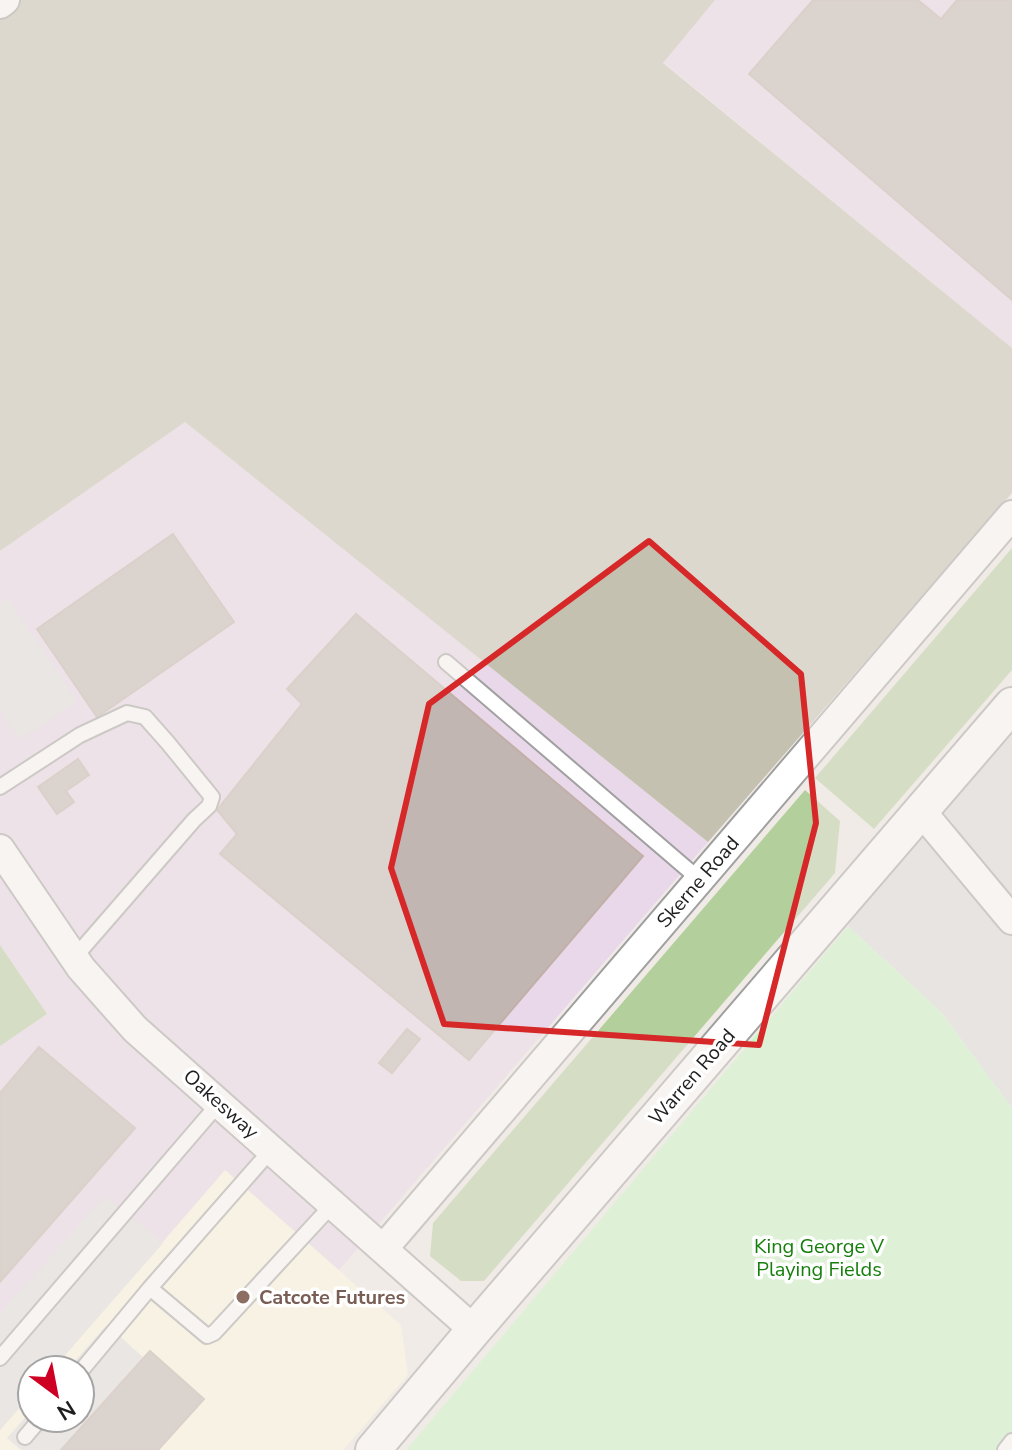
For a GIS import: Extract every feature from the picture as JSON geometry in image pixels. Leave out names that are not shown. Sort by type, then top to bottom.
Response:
[{"type":"street","points":[[0,4],[5,0]]},
{"type":"street","name":"Skerne Road","points":[[383,1249],[1012,515]]},
{"type":"street","name":"Warren Road","points":[[373,1450],[1012,705]]},
{"type":"street","points":[[921,811],[1012,920]]},
{"type":"street","name":"Oakesway","points":[[0,849],[81,968],[135,1029],[474,1330]]},
{"type":"lane","points":[[446,662],[700,880]]},
{"type":"lane","points":[[0,787],[80,735],[127,713],[145,717],[212,797],[209,806],[74,958]]},
{"type":"lane","points":[[0,1358],[220,1102]]},
{"type":"lane","points":[[95,1354],[272,1149]]},
{"type":"lane","points":[[150,1288],[207,1336],[214,1333],[333,1204]]},
{"type":"lane","points":[[1005,1450],[1012,1441]]},
{"type":"highlighted area","points":[[649,541],[801,674],[816,823],[759,1045],[444,1024],[391,868],[429,704]]},
{"type":"shaded area","points":[[0,0],[715,0],[663,63],[1012,348],[1012,493],[708,842],[185,422],[0,551]]},
{"type":"shaded area","points":[[715,0],[1012,0],[1012,348],[663,62]]},
{"type":"shaded area","points":[[185,422],[708,842],[339,1270],[225,1171],[66,1354],[16,1354],[16,1412],[0,1430],[0,551]]},
{"type":"shaded area","points":[[7,598],[77,701],[20,740],[0,711],[0,603]]},
{"type":"shaded area","points":[[1012,705],[1012,1108],[941,1012],[848,926],[921,811]]},
{"type":"shaded area","name":"Catcote Futures","points":[[225,1170],[401,1325],[408,1375],[343,1450],[0,1450],[0,1430],[16,1412],[16,1434],[96,1434],[96,1354],[66,1354]]},
{"type":"shaded area","points":[[105,1196],[163,1243],[66,1354],[16,1354],[16,1412],[0,1430],[0,1313]]},
{"type":"shaded area","points":[[107,1325],[144,1358],[96,1411],[96,1354],[81,1354]]},
{"type":"shaded area","points":[[16,1428],[16,1434],[75,1434],[61,1450],[21,1450],[7,1438]]},
{"type":"green space","points":[[1012,548],[1012,670],[874,829],[815,778]]},
{"type":"green space","points":[[805,790],[840,821],[835,873],[484,1281],[461,1281],[430,1256],[433,1223]]},
{"type":"green space","name":"King George V Playing Fields","points":[[848,926],[941,1012],[1012,1108],[1012,1450],[406,1450]]},
{"type":"green space","points":[[0,945],[47,1014],[0,1046]]},
{"type":"building","points":[[813,0],[918,0],[941,19],[957,0],[1012,0],[1012,300],[749,74]]},
{"type":"building","points":[[173,534],[234,622],[97,717],[37,629]]},
{"type":"building","points":[[356,614],[643,856],[469,1060],[220,854],[237,834],[217,810],[302,704],[287,689]]},
{"type":"building","points":[[78,759],[89,775],[66,791],[74,802],[57,814],[38,787]]},
{"type":"building","points":[[407,1029],[420,1039],[392,1073],[379,1063]]},
{"type":"building","points":[[39,1047],[135,1128],[0,1282],[0,1093]]},
{"type":"building","points":[[150,1351],[204,1399],[158,1450],[61,1450],[75,1434],[96,1434],[96,1411]]},
{"type":"place","name":"Catcote Futures","points":[[243,1297]]}]
